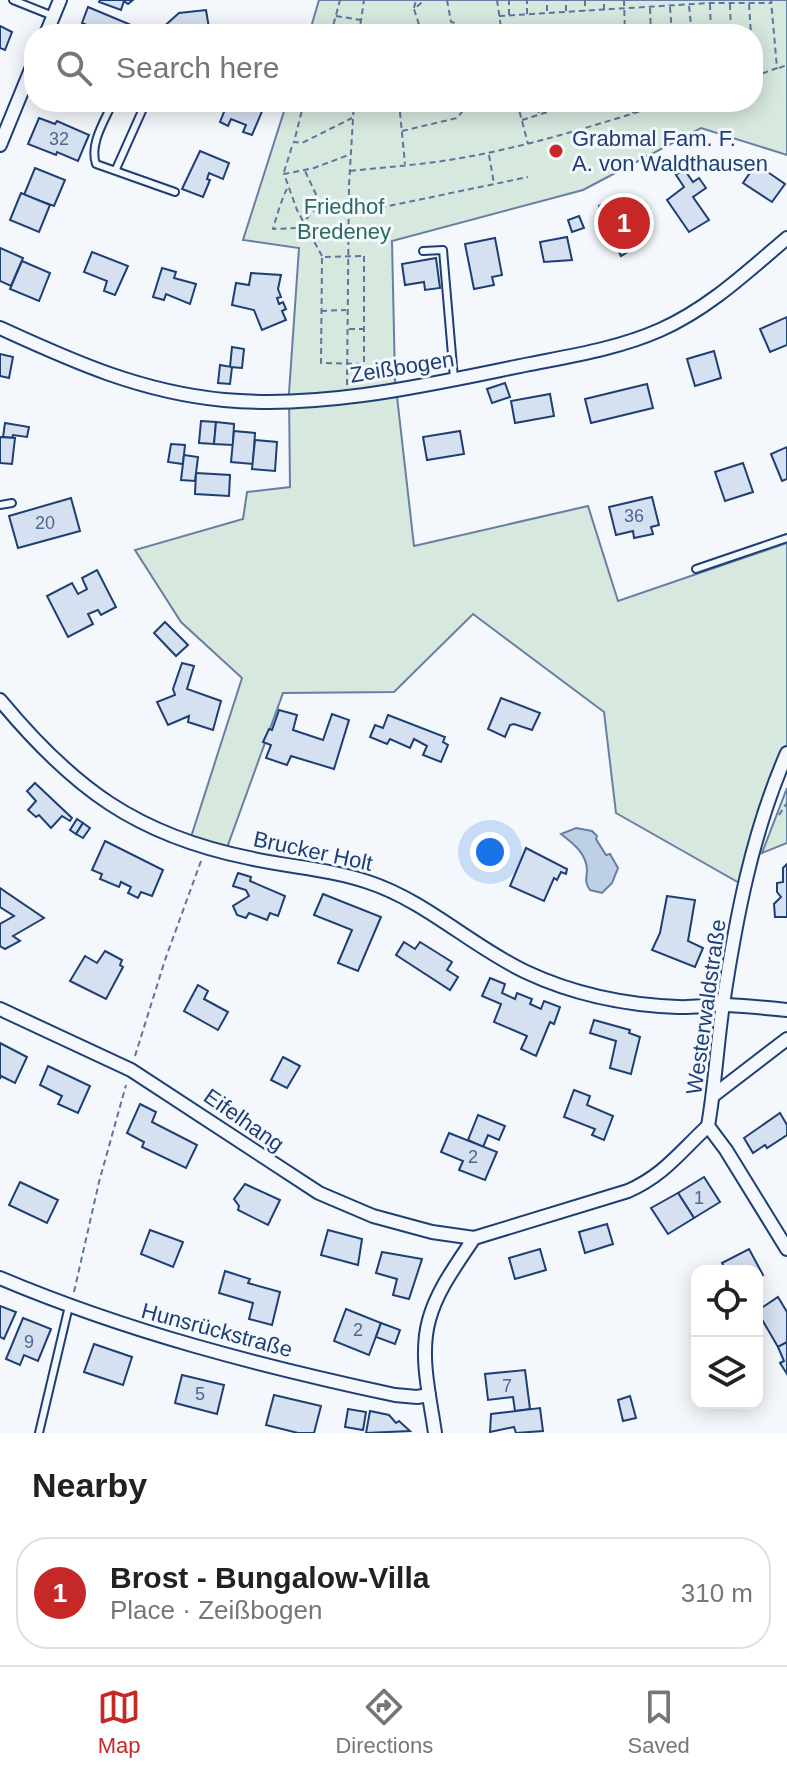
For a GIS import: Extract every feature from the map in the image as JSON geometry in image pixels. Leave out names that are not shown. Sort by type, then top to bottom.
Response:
[{"type":"street","points":[[50,24],[60,0]]},
{"type":"street","points":[[0,145],[24,86]]},
{"type":"street","name":"Zeißbogen","points":[[0,328],[87,368],[154,387],[222,400],[271,402],[347,396],[454,379],[617,345],[659,331],[730,287],[787,238]]},
{"type":"street","name":"Brucker Holt","points":[[0,700],[73,777],[127,816],[165,835],[205,849],[370,882],[410,901],[504,961],[567,988],[608,999],[679,1007],[723,1004],[787,1010]]},
{"type":"street","name":"Westerwaldstraße","points":[[787,753],[754,843],[723,1004],[708,1126],[787,1249]]},
{"type":"street","name":"Eifelhang","points":[[0,1009],[131,1070],[319,1193],[373,1216],[432,1232],[474,1238]]},
{"type":"street","points":[[714,1095],[787,1039]]},
{"type":"street","points":[[435,1433],[425,1346],[428,1321],[440,1291],[474,1238],[628,1191],[650,1181],[670,1166],[708,1126]]},
{"type":"street","name":"Hunsrückstraße","points":[[0,1278],[69,1306],[244,1360],[395,1395],[429,1395]]},
{"type":"lane","points":[[13,0],[53,16]]},
{"type":"lane","points":[[109,112],[93,155],[96,164],[175,192]]},
{"type":"lane","points":[[116,169],[142,112]]},
{"type":"lane","points":[[423,251],[443,250],[454,379]]},
{"type":"lane","points":[[0,505],[12,503]]},
{"type":"lane","points":[[696,569],[787,538]]},
{"type":"lane","points":[[39,1433],[69,1306]]},
{"type":"path","points":[[333,24],[340,0]]},
{"type":"path","points":[[360,24],[364,0]]},
{"type":"path","points":[[416,0],[414,9],[419,24]]},
{"type":"path","points":[[414,9],[425,0]]},
{"type":"path","points":[[447,0],[448,16],[456,24]]},
{"type":"path","points":[[497,0],[500,24]]},
{"type":"path","points":[[509,0],[509,15]]},
{"type":"path","points":[[527,0],[527,14]]},
{"type":"path","points":[[547,0],[547,13]]},
{"type":"path","points":[[566,0],[566,12]]},
{"type":"path","points":[[585,0],[585,11]]},
{"type":"path","points":[[604,0],[604,10]]},
{"type":"path","points":[[624,0],[625,24]]},
{"type":"path","points":[[499,16],[771,1],[777,68]]},
{"type":"path","points":[[729,2],[730,24]]},
{"type":"path","points":[[749,2],[750,24]]},
{"type":"path","points":[[710,3],[711,24]]},
{"type":"path","points":[[689,4],[691,24]]},
{"type":"path","points":[[670,6],[671,24]]},
{"type":"path","points":[[650,7],[651,24]]},
{"type":"path","points":[[335,16],[361,20]]},
{"type":"path","points":[[763,74],[787,65]]},
{"type":"path","points":[[302,112],[284,174],[288,189],[322,257],[321,363],[364,364],[364,256],[322,257]]},
{"type":"path","points":[[347,396],[353,112]]},
{"type":"path","points":[[400,112],[405,165]]},
{"type":"path","points":[[402,131],[457,118],[462,112]]},
{"type":"path","points":[[520,112],[528,144]]},
{"type":"path","points":[[522,120],[548,112]]},
{"type":"path","points":[[350,171],[489,153],[636,112]]},
{"type":"path","points":[[294,142],[302,143],[353,118]]},
{"type":"path","points":[[489,153],[495,185]]},
{"type":"path","points":[[284,174],[351,154]]},
{"type":"path","points":[[288,189],[283,194],[273,229],[299,228],[320,203],[305,170]]},
{"type":"path","points":[[349,211],[384,207],[528,177]]},
{"type":"path","points":[[321,311],[348,310]]},
{"type":"path","points":[[347,329],[364,329]]},
{"type":"green space","name":"Friedhof Bredeney","points":[[319,0],[787,0],[787,155],[701,128],[583,190],[392,241],[395,379],[414,546],[588,506],[618,601],[787,543],[787,768],[773,796],[750,889],[616,813],[604,712],[473,614],[394,692],[283,693],[224,856],[191,837],[242,678],[181,622],[135,550],[243,519],[247,492],[290,487],[289,393],[299,248],[243,240],[284,112],[763,112],[763,24],[312,24]]},
{"type":"green space","points":[[787,788],[787,843],[762,853]]},
{"type":"water","points":[[576,828],[592,831],[618,868],[612,883],[602,893],[590,890],[582,854],[561,834]]},
{"type":"building","points":[[100,0],[133,0],[128,4],[124,1],[121,10]]},
{"type":"building","points":[[88,7],[129,24],[84,24],[82,23]]},
{"type":"building","points":[[206,10],[208,24],[167,24],[179,13]]},
{"type":"building","points":[[0,26],[12,32],[5,50],[0,48]]},
{"type":"building","points":[[224,112],[262,112],[252,135],[243,132],[246,125],[231,119],[228,126],[220,122]]},
{"type":"building","points":[[39,118],[55,124],[57,121],[89,135],[78,161],[28,144]]},
{"type":"building","points":[[200,151],[229,163],[223,179],[209,173],[207,179],[210,180],[203,197],[182,189]]},
{"type":"building","points":[[756,164],[785,184],[772,202],[743,183]]},
{"type":"building","points":[[35,168],[65,180],[54,206],[24,195]]},
{"type":"building","points":[[684,169],[693,182],[699,178],[706,188],[693,197],[709,220],[689,232],[667,200],[684,187],[676,175]]},
{"type":"building","points":[[21,193],[50,205],[39,232],[10,220]]},
{"type":"building","points":[[617,196],[627,215],[646,205],[652,217],[630,229],[639,245],[621,256],[613,240],[616,238],[599,206]]},
{"type":"building","points":[[579,216],[584,228],[572,232],[568,220]]},
{"type":"building","points":[[567,237],[572,260],[544,262],[540,242]]},
{"type":"building","points":[[495,238],[502,275],[492,277],[494,285],[474,289],[465,244]]},
{"type":"building","points":[[0,248],[23,258],[11,286],[0,281]]},
{"type":"building","points":[[92,252],[128,266],[115,295],[104,291],[107,281],[84,272]]},
{"type":"building","points":[[436,258],[440,288],[425,290],[424,282],[405,285],[402,264]]},
{"type":"building","points":[[22,261],[50,273],[39,301],[10,289]]},
{"type":"building","points":[[162,268],[176,272],[174,278],[196,284],[190,304],[166,294],[164,300],[153,297]]},
{"type":"building","points":[[251,273],[281,275],[278,289],[281,297],[277,298],[286,309],[282,311],[286,320],[262,330],[254,310],[232,305],[236,283],[249,285]]},
{"type":"building","points":[[787,317],[787,345],[770,352],[760,329]]},
{"type":"building","points":[[232,347],[244,349],[242,368],[230,367]]},
{"type":"building","points":[[714,351],[721,378],[695,386],[687,359]]},
{"type":"building","points":[[0,354],[13,357],[9,378],[0,376]]},
{"type":"building","points":[[220,365],[232,367],[230,384],[218,383]]},
{"type":"building","points":[[505,383],[510,397],[492,403],[487,389]]},
{"type":"building","points":[[647,384],[653,408],[591,423],[585,399]]},
{"type":"building","points":[[550,394],[554,416],[515,423],[511,401]]},
{"type":"building","points":[[201,421],[216,422],[214,444],[199,443]]},
{"type":"building","points":[[216,422],[234,424],[233,445],[214,444]]},
{"type":"building","points":[[5,423],[29,427],[27,437],[3,437]]},
{"type":"building","points":[[234,431],[255,433],[253,464],[231,462]]},
{"type":"building","points":[[460,431],[464,454],[427,460],[423,437]]},
{"type":"building","points":[[0,437],[15,438],[12,464],[0,463]]},
{"type":"building","points":[[255,440],[277,442],[275,471],[252,469]]},
{"type":"building","points":[[171,444],[185,445],[183,464],[168,462]]},
{"type":"building","points":[[787,447],[787,479],[782,481],[771,454]]},
{"type":"building","points":[[184,455],[198,457],[195,481],[181,480]]},
{"type":"building","points":[[743,463],[753,492],[725,501],[715,472]]},
{"type":"building","points":[[196,473],[230,475],[229,496],[195,494]]},
{"type":"building","points":[[652,497],[659,525],[651,527],[653,534],[634,538],[633,531],[616,535],[609,507]]},
{"type":"building","points":[[71,498],[80,531],[18,548],[9,516]]},
{"type":"building","points":[[97,570],[116,607],[101,615],[98,610],[88,614],[93,624],[68,637],[47,596],[72,583],[78,594],[87,589],[82,578]]},
{"type":"building","points":[[165,622],[188,645],[176,656],[154,633]]},
{"type":"building","points":[[182,663],[194,666],[187,689],[221,701],[213,730],[188,722],[189,716],[168,725],[157,702],[175,695],[173,689]]},
{"type":"building","points":[[501,698],[540,713],[532,730],[510,725],[505,737],[488,729]]},
{"type":"building","points":[[279,710],[297,715],[293,730],[323,740],[332,714],[349,720],[334,769],[291,756],[287,765],[266,758],[271,745],[263,742],[269,729],[272,730]]},
{"type":"building","points":[[388,715],[445,737],[443,742],[448,745],[441,762],[423,755],[427,746],[414,739],[410,748],[390,739],[387,744],[370,737],[375,725],[383,728]]},
{"type":"building","points":[[35,783],[72,818],[70,821],[62,816],[51,828],[39,815],[36,817],[28,810],[36,801],[27,791]]},
{"type":"building","points":[[77,819],[83,823],[76,834],[70,830]]},
{"type":"building","points":[[83,823],[90,828],[83,838],[76,834]]},
{"type":"building","points":[[105,841],[163,870],[152,896],[141,892],[138,898],[128,893],[131,887],[121,882],[119,887],[100,879],[102,874],[92,870]]},
{"type":"building","points":[[526,848],[567,869],[566,874],[561,872],[557,880],[554,878],[544,901],[510,886]]},
{"type":"building","points":[[787,864],[787,917],[775,917],[774,904],[781,897],[777,892],[777,883],[783,882],[783,868]]},
{"type":"building","points":[[238,873],[285,896],[278,916],[270,913],[267,920],[249,913],[246,918],[237,915],[233,906],[249,896],[246,890],[233,886]]},
{"type":"building","points":[[0,888],[44,918],[13,936],[20,941],[5,949],[0,946],[0,924],[14,916],[0,907]]},
{"type":"building","points":[[323,894],[381,917],[358,971],[338,963],[352,930],[314,915]]},
{"type":"building","points":[[667,896],[695,900],[688,941],[703,948],[695,967],[652,950],[660,933]]},
{"type":"building","points":[[404,942],[415,949],[420,942],[452,962],[447,970],[458,977],[450,990],[396,955]]},
{"type":"building","points":[[105,951],[122,960],[120,965],[123,967],[106,999],[70,981],[85,956],[97,963]]},
{"type":"building","points":[[490,978],[505,984],[502,993],[515,999],[517,993],[532,999],[530,1004],[541,1009],[544,1001],[560,1007],[536,1056],[521,1049],[527,1036],[494,1022],[501,1004],[482,996]]},
{"type":"building","points":[[198,985],[208,991],[204,999],[228,1012],[218,1030],[184,1011]]},
{"type":"building","points":[[594,1020],[630,1030],[629,1033],[640,1037],[631,1074],[610,1068],[616,1041],[590,1033]]},
{"type":"building","points":[[0,1043],[27,1057],[15,1083],[1,1076],[0,1079]]},
{"type":"building","points":[[283,1057],[300,1066],[287,1088],[271,1080]]},
{"type":"building","points":[[48,1066],[90,1086],[78,1113],[58,1104],[62,1096],[40,1085]]},
{"type":"building","points":[[574,1090],[590,1096],[587,1105],[613,1116],[604,1140],[592,1135],[595,1129],[564,1117]]},
{"type":"building","points":[[140,1104],[156,1112],[152,1122],[197,1145],[186,1168],[142,1147],[144,1142],[127,1133]]},
{"type":"building","points":[[780,1113],[787,1125],[787,1135],[753,1153],[744,1138]]},
{"type":"building","points":[[478,1115],[505,1126],[499,1140],[488,1135],[483,1147],[468,1140]]},
{"type":"building","points":[[449,1133],[497,1152],[485,1180],[459,1170],[463,1161],[441,1152]]},
{"type":"building","points":[[704,1177],[720,1202],[694,1218],[678,1193]]},
{"type":"building","points":[[20,1182],[58,1200],[47,1223],[9,1205]]},
{"type":"building","points":[[245,1184],[280,1200],[268,1225],[238,1210],[234,1199]]},
{"type":"building","points":[[678,1193],[694,1218],[668,1234],[651,1208]]},
{"type":"building","points":[[607,1224],[613,1244],[585,1253],[579,1232]]},
{"type":"building","points":[[150,1230],[183,1242],[173,1267],[141,1254]]},
{"type":"building","points":[[328,1230],[362,1239],[358,1265],[321,1255]]},
{"type":"building","points":[[540,1249],[546,1270],[515,1279],[509,1258]]},
{"type":"building","points":[[749,1249],[758,1265],[723,1265]]},
{"type":"building","points":[[382,1252],[422,1259],[409,1299],[393,1295],[397,1279],[376,1273]]},
{"type":"building","points":[[225,1271],[250,1279],[248,1283],[280,1292],[272,1325],[249,1319],[253,1303],[219,1293]]},
{"type":"building","points":[[778,1297],[787,1312],[787,1342],[778,1347],[763,1321],[763,1307]]},
{"type":"building","points":[[0,1306],[16,1312],[4,1339],[0,1337]]},
{"type":"building","points":[[346,1309],[381,1323],[369,1355],[334,1341]]},
{"type":"building","points":[[23,1318],[51,1329],[38,1361],[24,1355],[20,1365],[6,1359]]},
{"type":"building","points":[[381,1323],[400,1330],[395,1344],[376,1337]]},
{"type":"building","points":[[787,1342],[787,1374],[780,1363],[784,1361],[778,1347]]},
{"type":"building","points":[[94,1344],[132,1357],[123,1385],[84,1372]]},
{"type":"building","points":[[525,1370],[530,1409],[515,1411],[513,1397],[488,1400],[485,1374]]},
{"type":"building","points":[[182,1375],[224,1385],[217,1414],[175,1403]]},
{"type":"building","points":[[274,1395],[321,1406],[314,1433],[298,1433],[266,1425]]},
{"type":"building","points":[[630,1396],[636,1418],[623,1421],[618,1400]]},
{"type":"building","points":[[540,1408],[543,1431],[516,1433],[514,1427],[490,1432],[491,1414]]},
{"type":"building","points":[[348,1409],[366,1412],[363,1430],[345,1427]]},
{"type":"building","points":[[370,1411],[389,1415],[410,1431],[366,1433]]},
{"type":"place","name":"Grabmal Fam. F. A. von Waldthausen","points":[[556,151]]},
{"type":"place","name":"Brost - Bungalow-Villa","points":[[624,223]]}]
